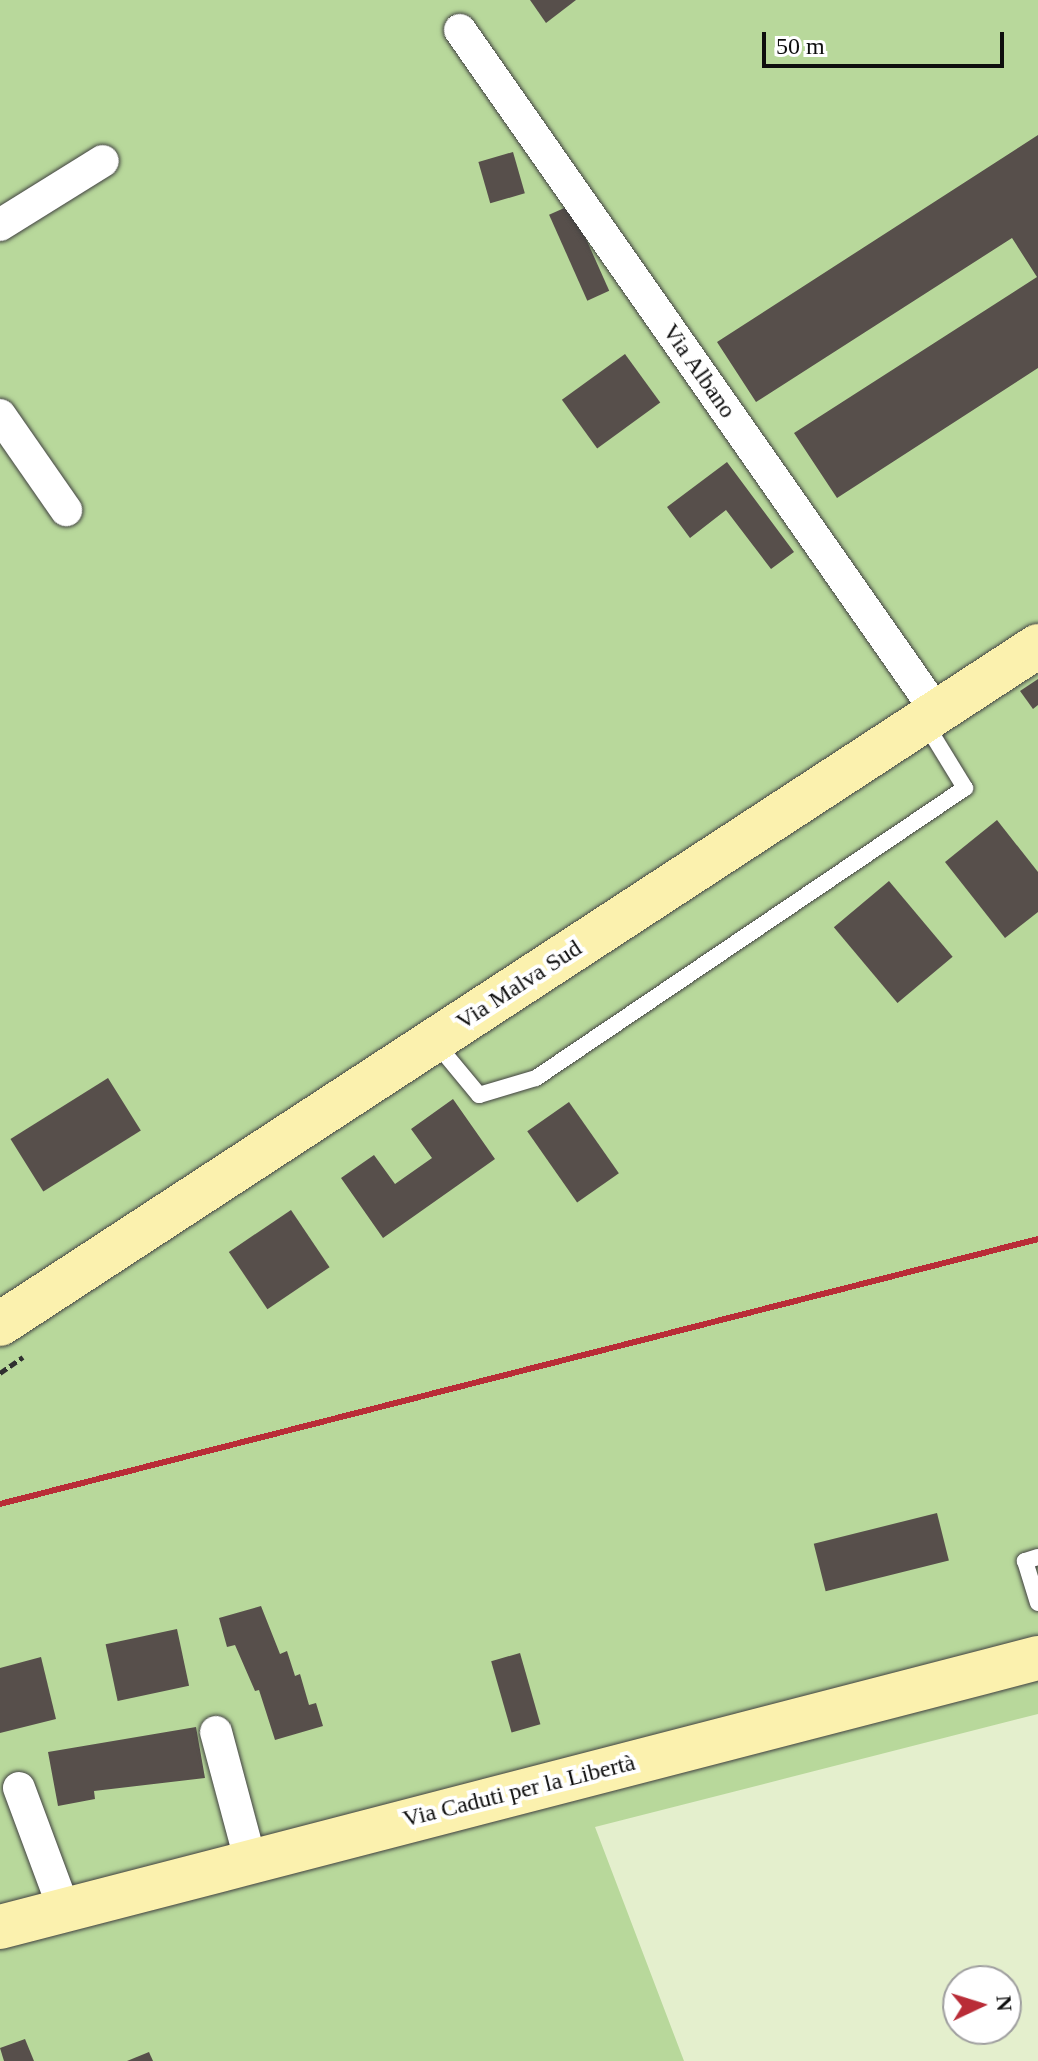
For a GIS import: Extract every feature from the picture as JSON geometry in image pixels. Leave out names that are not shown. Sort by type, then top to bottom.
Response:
[{"type":"street","name":"Via Albano","points":[[460,30],[930,716]]},
{"type":"street","points":[[0,225],[103,161]]},
{"type":"street","points":[[0,415],[66,510]]},
{"type":"street","name":"Via Malva Sud","points":[[0,1324],[1038,646]]},
{"type":"street","name":"Via Caduti per la Libertà","points":[[0,1927],[1038,1658]]},
{"type":"street","points":[[216,1732],[251,1863]]},
{"type":"street","points":[[19,1788],[64,1909]]},
{"type":"lane","points":[[434,1041],[479,1095],[536,1078],[965,788],[930,716]]},
{"type":"lane","points":[[1038,1557],[1025,1561],[1038,1603]]},
{"type":"green space","points":[[0,0],[1038,0],[1038,2061],[0,2061]]},
{"type":"green space","points":[[1038,1714],[1038,2061],[684,2061],[595,1827]]},
{"type":"building","points":[[530,0],[576,0],[546,23]]},
{"type":"building","points":[[1038,135],[1038,368],[837,498],[794,433],[1037,277],[1012,238],[756,402],[717,342]]},
{"type":"building","points":[[513,152],[525,193],[490,203],[478,162]]},
{"type":"building","points":[[571,205],[609,291],[587,301],[549,215]]},
{"type":"building","points":[[625,354],[660,403],[597,448],[562,400]]},
{"type":"building","points":[[727,462],[794,552],[771,569],[726,510],[690,538],[667,507]]},
{"type":"building","points":[[1038,679],[1038,705],[1033,709],[1020,691]]},
{"type":"building","points":[[997,820],[1038,872],[1038,912],[1005,938],[945,862]]},
{"type":"building","points":[[889,881],[953,957],[897,1003],[834,927]]},
{"type":"building","points":[[108,1078],[141,1131],[43,1192],[10,1139]]},
{"type":"building","points":[[453,1099],[495,1159],[383,1238],[341,1178],[374,1155],[395,1184],[432,1158],[411,1129]]},
{"type":"building","points":[[569,1102],[619,1173],[577,1203],[527,1131]]},
{"type":"building","points":[[291,1210],[330,1267],[267,1309],[229,1252]]},
{"type":"building","points":[[937,1513],[949,1561],[826,1591],[814,1544]]},
{"type":"building","points":[[261,1606],[280,1654],[287,1651],[295,1676],[300,1674],[309,1705],[316,1703],[323,1726],[275,1740],[259,1690],[255,1691],[235,1645],[227,1647],[219,1618]]},
{"type":"building","points":[[177,1629],[189,1686],[118,1701],[106,1644]]},
{"type":"building","points":[[520,1653],[540,1724],[512,1732],[491,1661]]},
{"type":"building","points":[[41,1657],[56,1719],[0,1733],[0,1668]]},
{"type":"building","points":[[196,1727],[205,1778],[94,1791],[95,1799],[58,1806],[48,1752]]},
{"type":"building","points":[[25,2039],[34,2061],[4,2061],[0,2048]]},
{"type":"building","points":[[149,2052],[153,2061],[127,2061]]},
{"type":"railway","points":[[0,1504],[1038,1239]]}]
